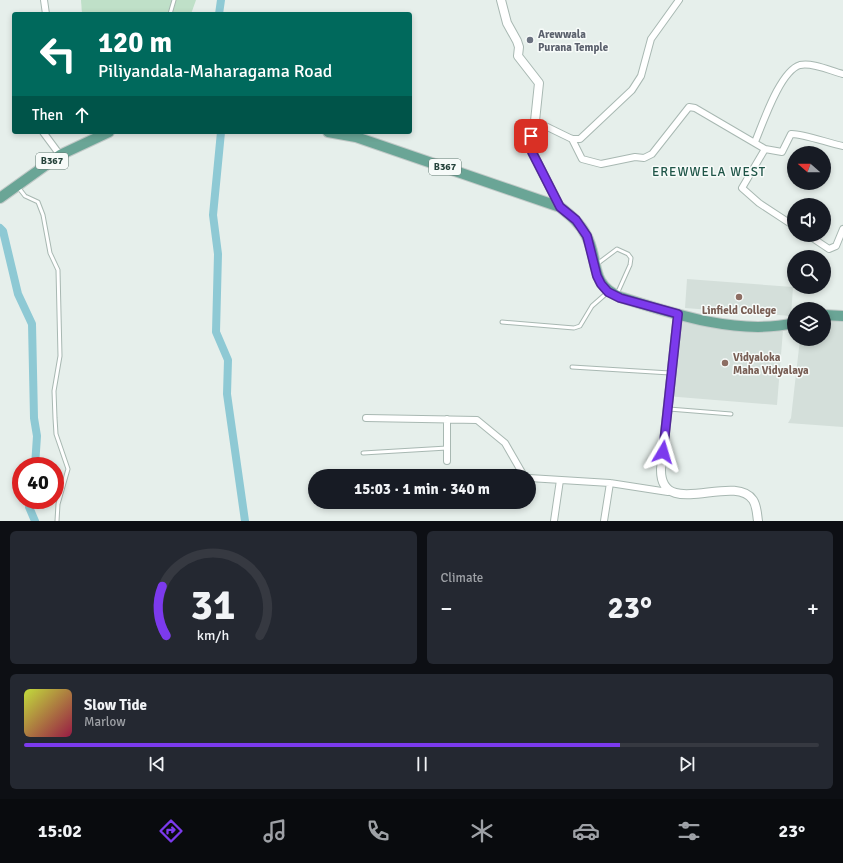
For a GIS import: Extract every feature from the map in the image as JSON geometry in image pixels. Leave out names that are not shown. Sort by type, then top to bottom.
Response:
[{"type":"main road","name":"B367","points":[[0,198],[60,156],[105,134]]},
{"type":"main road","name":"B367","points":[[339,134],[356,137],[560,207],[582,228],[587,236],[598,280],[612,294]]},
{"type":"main road","points":[[612,294],[714,323],[748,326],[777,326],[787,324]]},
{"type":"main road","points":[[831,316],[843,316]]},
{"type":"street","points":[[44,0],[46,12]]},
{"type":"street","points":[[501,0],[507,22],[519,47],[518,56],[539,83],[535,121],[530,144],[532,152],[560,207]]},
{"type":"street","points":[[535,121],[572,139],[580,139],[632,90],[641,76],[651,39],[679,0]]},
{"type":"street","points":[[755,142],[780,85],[794,69],[801,65],[811,66],[843,74]]},
{"type":"street","points":[[572,139],[582,160],[601,164],[635,157],[644,158],[652,154],[689,107],[695,108],[765,149],[782,152],[791,134],[796,133],[820,142],[843,146]]},
{"type":"street","points":[[44,134],[60,156]]},
{"type":"street","points":[[765,149],[742,188],[759,203],[787,221]]},
{"type":"street","points":[[818,242],[829,249],[836,246],[843,229]]},
{"type":"street","points":[[668,492],[660,480],[669,409],[678,314]]},
{"type":"street","points":[[366,418],[477,420],[505,443],[520,469]]},
{"type":"street","points":[[447,419],[447,461]]},
{"type":"street","points":[[536,478],[610,483],[683,495],[744,493],[753,500],[758,521]]},
{"type":"street","points":[[554,521],[560,480]]},
{"type":"street","points":[[604,521],[610,483]]},
{"type":"lane","points":[[171,12],[174,0]]},
{"type":"lane","points":[[17,186],[25,196],[38,202],[43,215],[50,253],[58,270],[60,356],[54,391],[55,418],[56,434],[68,469],[58,504],[57,521]]},
{"type":"lane","points":[[502,322],[574,328],[580,326],[592,306],[612,294],[630,265],[631,258],[628,254],[617,249],[595,266]]},
{"type":"lane","points":[[572,367],[672,374]]},
{"type":"lane","points":[[669,409],[731,414]]},
{"type":"lane","points":[[363,453],[447,448]]},
{"type":"shaded area","name":"Linfield College","points":[[687,279],[787,287],[787,294],[793,294],[792,302],[787,302],[787,316],[685,308]]},
{"type":"shaded area","name":"Vidyaloka Maha Vidyalaya","points":[[673,317],[783,330],[777,405],[666,396]]},
{"type":"shaded area","points":[[831,321],[843,322],[843,427],[788,423],[791,418],[799,346],[831,346]]},
{"type":"green space","points":[[81,0],[196,0],[192,12],[82,12]]},
{"type":"waterway","points":[[219,12],[221,0]]},
{"type":"waterway","points":[[221,134],[213,215],[218,254],[216,332],[228,360],[227,394],[245,521]]},
{"type":"waterway","points":[[0,228],[3,231],[18,294],[32,324],[34,418],[37,436],[36,457]]},
{"type":"waterway","points":[[30,509],[35,521]]},
{"type":"place","name":"Arewwala Purana Temple","points":[[530,40]]},
{"type":"place","name":"Linfield College","points":[[739,297]]},
{"type":"place","name":"Vidyaloka Maha Vidyalaya","points":[[725,363]]},
{"type":"district","name":"EREWWELA WEST","points":[[709,172]]},
{"type":"route","points":[[531,136],[530,144],[532,152],[555,194],[560,207],[576,220],[587,236],[594,259],[598,280],[601,284],[608,292],[620,298],[678,314],[669,409],[663,452]]}]
